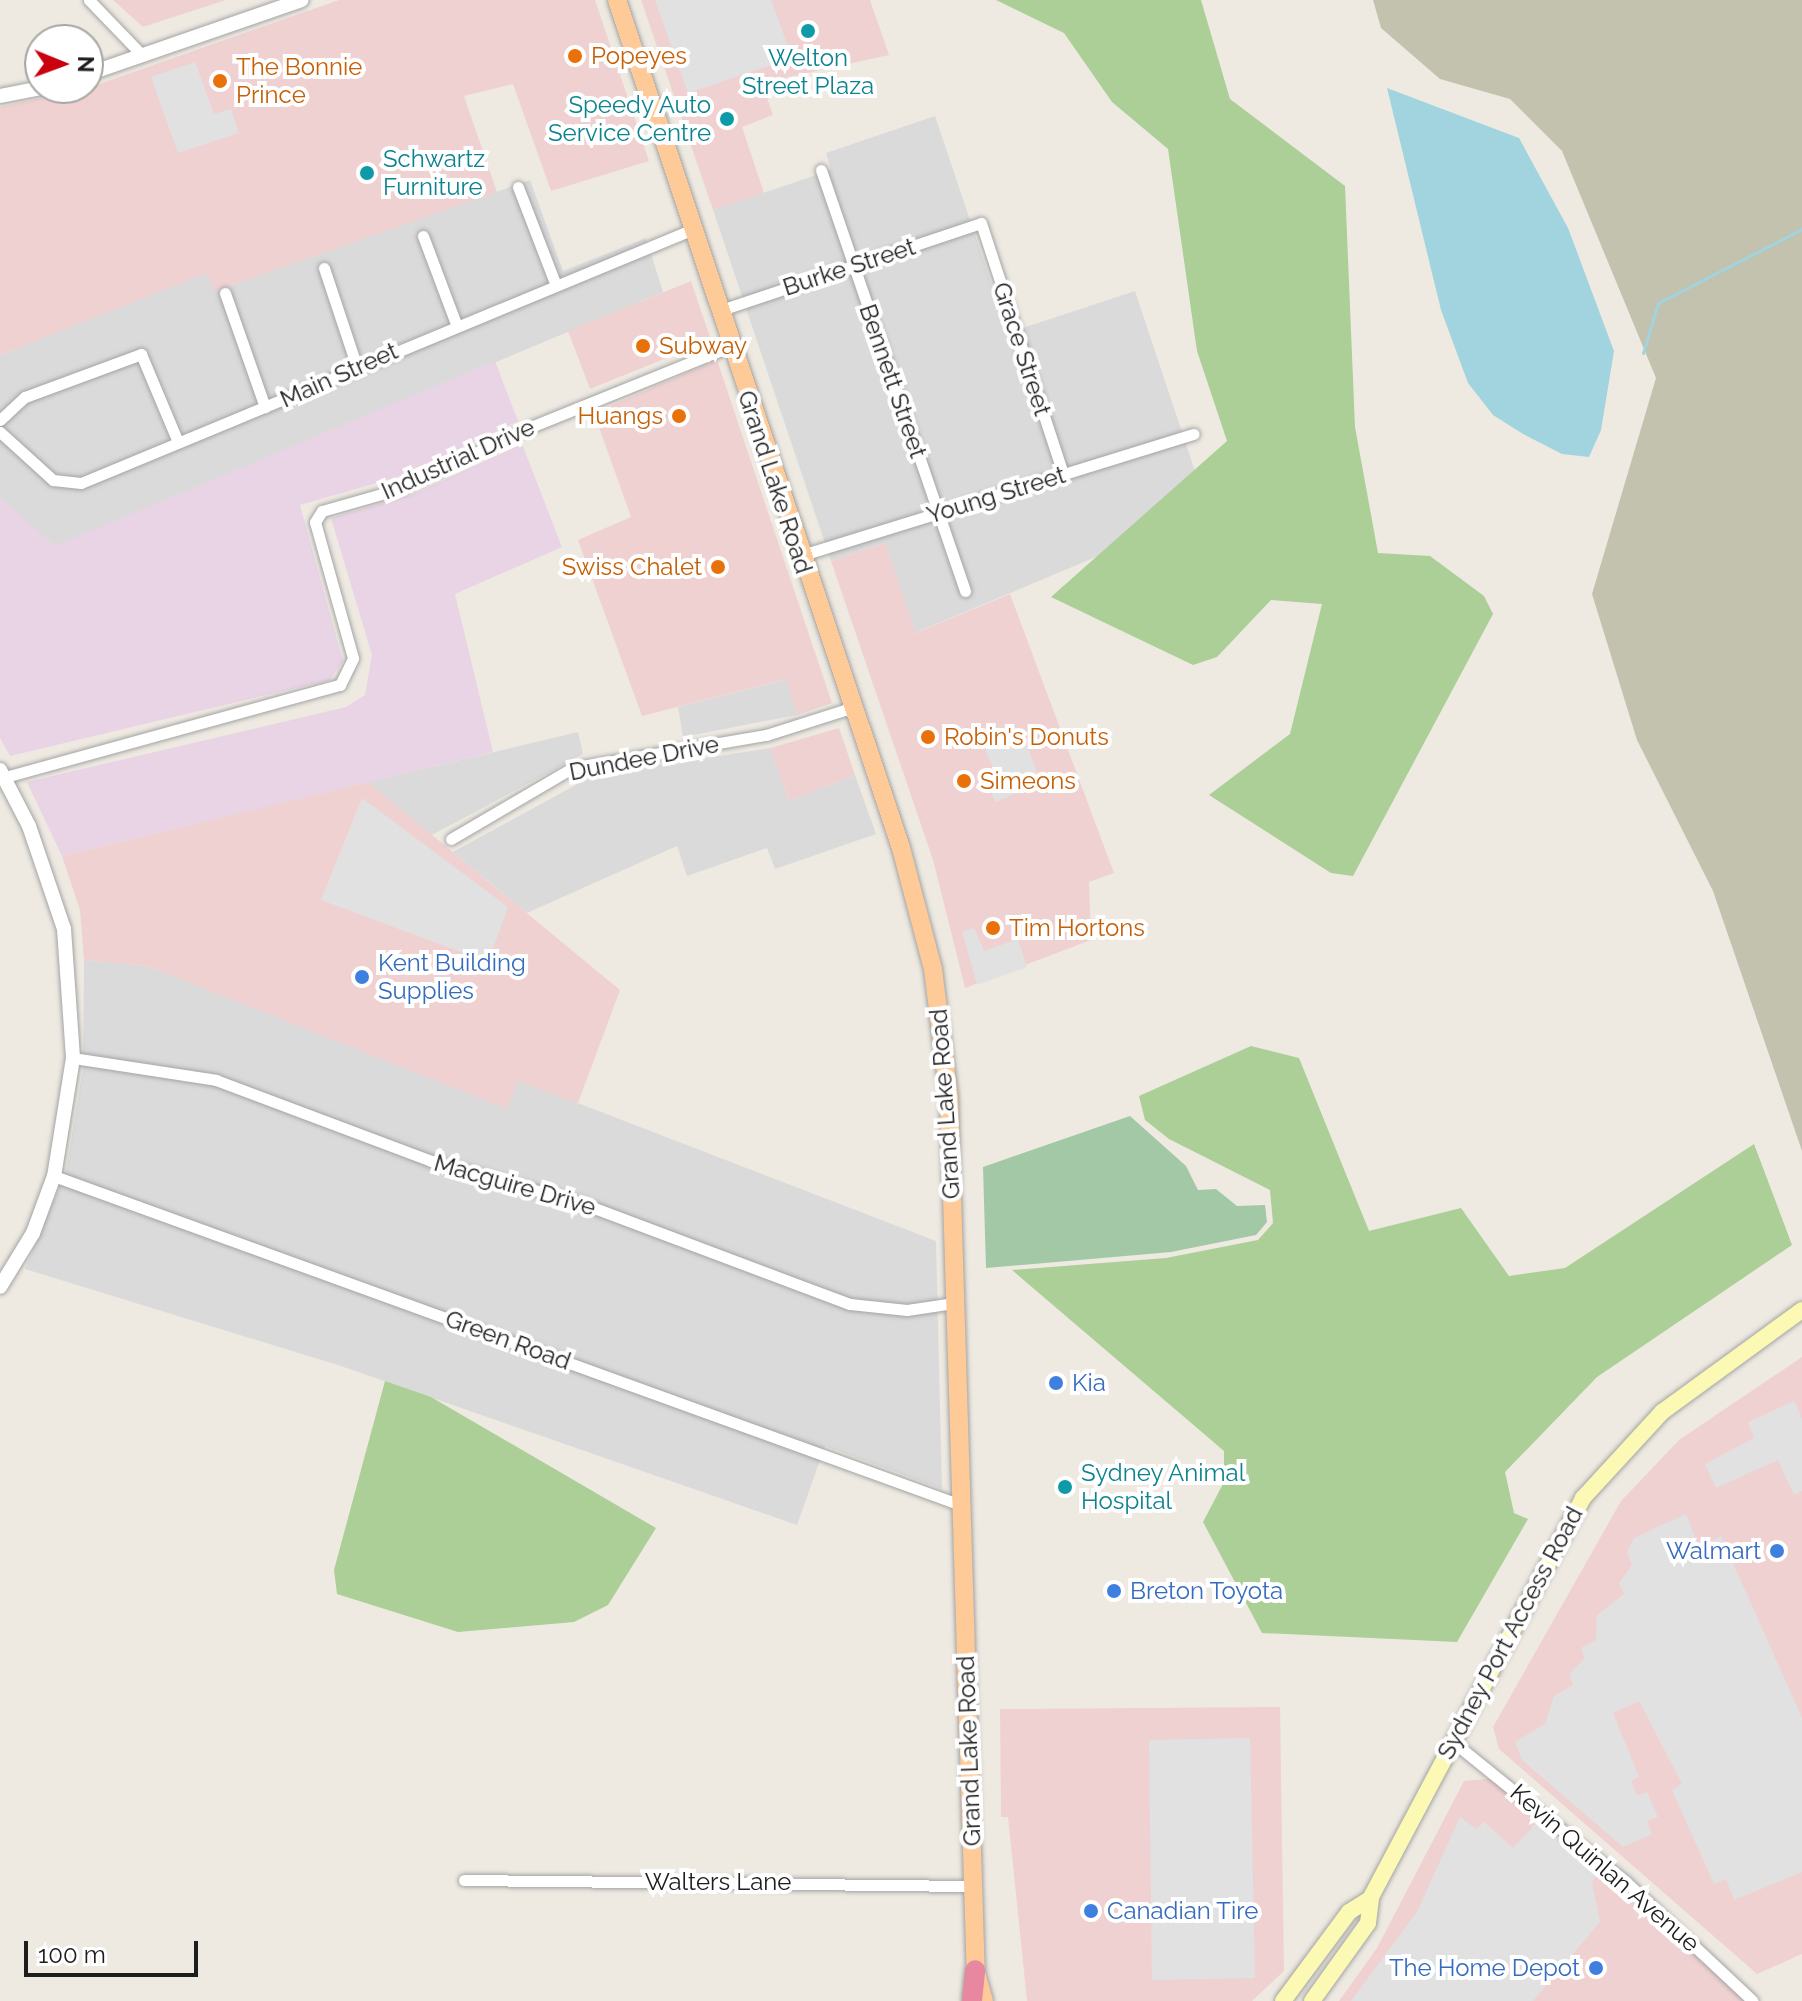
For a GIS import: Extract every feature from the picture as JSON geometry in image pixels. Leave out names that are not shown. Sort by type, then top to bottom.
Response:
[{"type":"highway","points":[[975,1970],[978,2001]]},
{"type":"main road","name":"Grand Lake Road","points":[[620,8],[799,556],[901,848],[935,981],[949,1086],[975,1970]]},
{"type":"main road","name":"Sydney Port Access Road","points":[[1312,2001],[1368,1923],[1370,1899],[1553,1544],[1601,1476],[1685,1392],[1802,1310]]},
{"type":"main road","name":"Sydney Port Access Road","points":[[1283,2001],[1349,1912],[1370,1899]]},
{"type":"street","points":[[89,0],[141,54]]},
{"type":"street","points":[[104,68],[302,0]]},
{"type":"street","points":[[0,96],[24,91]]},
{"type":"street","name":"Bennett Street","points":[[821,170],[965,591]]},
{"type":"street","points":[[518,187],[555,283]]},
{"type":"street","name":"Burke Street","points":[[718,311],[981,223]]},
{"type":"street","name":"Grace Street","points":[[981,223],[1063,474]]},
{"type":"street","name":"Main Street","points":[[0,432],[67,485],[265,407],[456,324],[691,230]]},
{"type":"street","points":[[423,236],[456,324]]},
{"type":"street","points":[[324,268],[357,367]]},
{"type":"street","points":[[225,293],[265,407]]},
{"type":"street","name":"Industrial Drive","points":[[2,773],[340,685],[353,658],[315,522],[322,511],[403,488],[523,430],[731,346]]},
{"type":"street","points":[[0,420],[25,397],[141,354],[178,442]]},
{"type":"street","name":"Young Street","points":[[799,556],[1194,434]]},
{"type":"street","name":"Dundee Drive","points":[[451,839],[572,768],[766,735],[851,708]]},
{"type":"street","points":[[0,1287],[33,1233],[54,1176],[73,1058],[64,929],[2,773]]},
{"type":"street","name":"Macguire Drive","points":[[73,1058],[206,1077],[425,1159],[581,1203],[850,1304],[907,1310],[954,1303]]},
{"type":"street","name":"Green Road","points":[[54,1176],[961,1505]]},
{"type":"street","name":"Kevin Quinlan Avenue","points":[[1452,1741],[1625,1881],[1753,2001]]},
{"type":"street","name":"Walters Lane","points":[[464,1880],[973,1886]]},
{"type":"shaded area","points":[[113,0],[226,0],[143,27]]},
{"type":"shaded area","points":[[339,0],[595,0],[649,161],[551,191],[513,84],[464,96],[497,192],[215,291],[207,273],[0,355],[0,107],[24,102],[104,104],[104,82]]},
{"type":"shaded area","points":[[641,0],[870,0],[889,55],[762,83],[773,115],[742,127],[764,193],[713,210]]},
{"type":"shaded area","points":[[655,0],[771,0],[792,58],[688,93]]},
{"type":"shaded area","points":[[1373,0],[1802,0],[1802,1151],[1713,891],[1637,740],[1592,594],[1656,378],[1562,151],[1510,99],[1440,79],[1381,28]]},
{"type":"shaded area","points":[[195,62],[214,114],[231,109],[239,133],[178,153],[151,77]]},
{"type":"shaded area","points":[[935,116],[1008,333],[1135,291],[1208,510],[915,633],[885,543],[831,561],[713,210],[831,170],[826,153]]},
{"type":"shaded area","points":[[530,180],[563,271],[646,238],[663,292],[55,547],[0,498],[0,355],[208,272],[215,291]]},
{"type":"shaded area","points":[[691,281],[711,340],[590,389],[568,331]]},
{"type":"shaded area","points":[[717,360],[832,703],[797,715],[786,679],[642,716],[578,540],[631,517],[594,413]]},
{"type":"shaded area","points":[[495,361],[518,421],[404,475],[300,505],[343,661],[330,680],[10,756],[0,738],[0,497],[55,546]]},
{"type":"shaded area","points":[[522,444],[562,547],[455,594],[493,752],[62,856],[27,782],[346,707],[365,695],[372,655],[331,518],[414,494]]},
{"type":"shaded area","points":[[885,543],[916,633],[1010,594],[1114,873],[1089,882],[1091,940],[965,988],[933,860],[831,561]]},
{"type":"shaded area","points":[[787,679],[797,715],[683,737],[678,707]]},
{"type":"shaded area","points":[[839,728],[855,775],[789,801],[770,748]]},
{"type":"shaded area","points":[[578,732],[583,754],[432,835],[368,782]]},
{"type":"shaded area","points":[[1022,734],[1041,782],[996,802],[990,791],[1001,785],[985,750]]},
{"type":"shaded area","points":[[770,748],[789,801],[855,775],[876,834],[775,869],[767,848],[687,876],[677,846],[527,913],[453,852],[594,775]]},
{"type":"shaded area","points":[[368,782],[620,990],[578,1103],[518,1081],[507,1109],[147,966],[84,960],[80,910],[62,856]]},
{"type":"shaded area","points":[[362,798],[508,907],[488,962],[321,900]]},
{"type":"shaded area","points":[[974,928],[984,951],[1018,939],[1027,967],[977,985],[962,931]]},
{"type":"shaded area","points":[[84,960],[147,966],[507,1108],[518,1080],[936,1241],[942,1489],[825,1446],[797,1525],[341,1366],[25,1269],[66,1172],[83,1068]]},
{"type":"shaded area","points":[[1802,1357],[1802,1954],[1757,1974],[1499,1749],[1493,1727],[1621,1501],[1679,1440]]},
{"type":"shaded area","points":[[1794,1401],[1802,1419],[1802,1491],[1794,1495],[1778,1460],[1716,1488],[1705,1464],[1754,1438],[1748,1422]]},
{"type":"shaded area","points":[[1686,1514],[1699,1547],[1721,1536],[1802,1718],[1802,1872],[1734,1900],[1726,1879],[1714,1884],[1672,1790],[1682,1784],[1639,1701],[1613,1713],[1639,1777],[1631,1781],[1637,1796],[1647,1792],[1658,1817],[1647,1821],[1652,1834],[1623,1847],[1522,1760],[1515,1742],[1545,1724],[1554,1696],[1573,1685],[1569,1674],[1585,1658],[1581,1648],[1596,1640],[1597,1615],[1624,1594],[1619,1583],[1632,1565],[1627,1552],[1634,1538]]},
{"type":"shaded area","points":[[1280,1707],[1284,1971],[1252,2001],[1027,2001],[1008,1817],[1001,1817],[1000,1709]]},
{"type":"shaded area","points":[[1250,1738],[1255,1978],[1152,1980],[1149,1740]]},
{"type":"shaded area","points":[[1495,1778],[1746,2001],[1339,2001],[1377,1948],[1464,1781]]},
{"type":"shaded area","points":[[1460,1817],[1476,1829],[1484,1822],[1513,1848],[1539,1820],[1598,1874],[1592,1882],[1600,1922],[1533,2001],[1351,2001],[1417,1912]]},
{"type":"green space","points":[[996,0],[1201,0],[1230,99],[1345,186],[1355,427],[1378,553],[1430,556],[1484,596],[1493,614],[1353,876],[1331,873],[1209,795],[1290,734],[1322,604],[1271,600],[1217,657],[1193,665],[1051,597],[1227,441],[1197,351],[1168,149],[1112,102],[1064,33]]},
{"type":"green space","points":[[1251,1046],[1299,1058],[1369,1231],[1461,1208],[1509,1276],[1565,1268],[1754,1144],[1792,1245],[1597,1377],[1505,1472],[1514,1513],[1528,1519],[1457,1642],[1262,1633],[1203,1522],[1224,1482],[1224,1451],[1012,1270],[1166,1258],[1258,1240],[1273,1223],[1270,1190],[1169,1139],[1145,1120],[1139,1096]]},
{"type":"green space","points":[[1130,1116],[1186,1166],[1198,1190],[1216,1189],[1237,1206],[1265,1205],[1267,1222],[1256,1235],[1171,1252],[986,1268],[983,1167]]},
{"type":"green space","points":[[385,1381],[431,1397],[656,1528],[608,1605],[574,1622],[458,1632],[337,1594],[334,1570]]},
{"type":"water","points":[[1387,88],[1519,138],[1568,228],[1614,351],[1601,430],[1589,457],[1562,454],[1523,434],[1493,415],[1468,383],[1441,310]]},
{"type":"waterway","points":[[1643,353],[1658,303],[1802,229]]},
{"type":"place","name":"Welton Street Plaza","points":[[808,31]]},
{"type":"place","name":"Popeyes","points":[[575,56]]},
{"type":"place","name":"The Bonnie Prince","points":[[220,81]]},
{"type":"place","name":"Speedy Auto Service Centre","points":[[727,119]]},
{"type":"place","name":"Schwartz Furniture","points":[[367,173]]},
{"type":"place","name":"Subway","points":[[643,346]]},
{"type":"place","name":"Huangs","points":[[679,416]]},
{"type":"place","name":"Swiss Chalet","points":[[718,567]]},
{"type":"place","name":"Robin's Donuts","points":[[928,737]]},
{"type":"place","name":"Simeons","points":[[964,781]]},
{"type":"place","name":"Tim Hortons","points":[[993,928]]},
{"type":"place","name":"Kent Building Supplies","points":[[362,977]]},
{"type":"place","name":"Kia","points":[[1056,1383]]},
{"type":"place","name":"Sydney Animal Hospital","points":[[1065,1487]]},
{"type":"place","name":"Walmart","points":[[1777,1551]]},
{"type":"place","name":"Breton Toyota","points":[[1114,1591]]},
{"type":"place","name":"Canadian Tire","points":[[1091,1911]]},
{"type":"place","name":"The Home Depot","points":[[1596,1968]]}]
